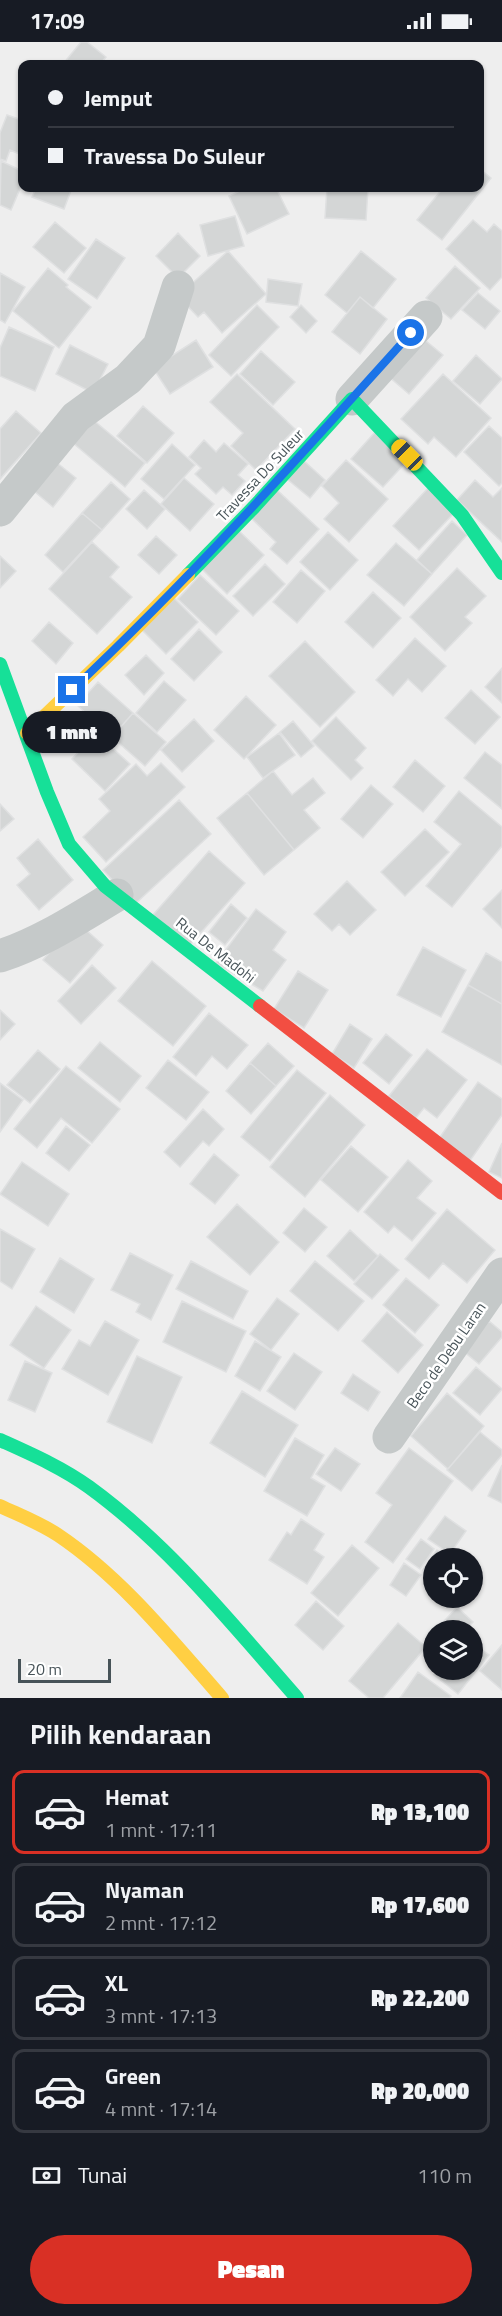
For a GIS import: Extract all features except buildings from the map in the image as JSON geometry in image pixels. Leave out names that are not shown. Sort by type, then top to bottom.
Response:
[{"type":"street","points":[[0,510],[76,417],[128,380],[159,346],[178,287]]},
{"type":"street","points":[[426,317],[352,399],[462,515],[502,573]]},
{"type":"street","name":"Travessa Do Suleur","points":[[27,733],[118,646],[246,516],[352,399]]},
{"type":"street","name":"Rua De Madohi","points":[[0,664],[47,792],[69,844],[105,886],[502,1193]]},
{"type":"street","points":[[0,956],[78,918],[117,895]]},
{"type":"street","name":"Beco de Debu Laran","points":[[389,1437],[502,1274]]},
{"type":"street","points":[[0,1440],[21,1448],[83,1484],[161,1546],[297,1698]]},
{"type":"street","points":[[0,1506],[57,1534],[94,1564],[145,1611],[222,1698]]},
{"type":"traffic: fast","points":[[188,575],[254,507],[352,399],[462,515],[502,573]]},
{"type":"traffic: fast","points":[[0,664],[47,792],[69,844],[105,886],[260,1006]]},
{"type":"traffic: fast","points":[[0,1440],[68,1473],[89,1487],[146,1534],[199,1586],[297,1698]]},
{"type":"traffic: slow","points":[[27,733],[188,575]]},
{"type":"traffic: slow","points":[[0,1506],[51,1531],[104,1571],[145,1611],[222,1698]]},
{"type":"traffic: jam","points":[[260,1006],[502,1193]]},
{"type":"route","points":[[72,690],[254,507],[411,333]]}]
